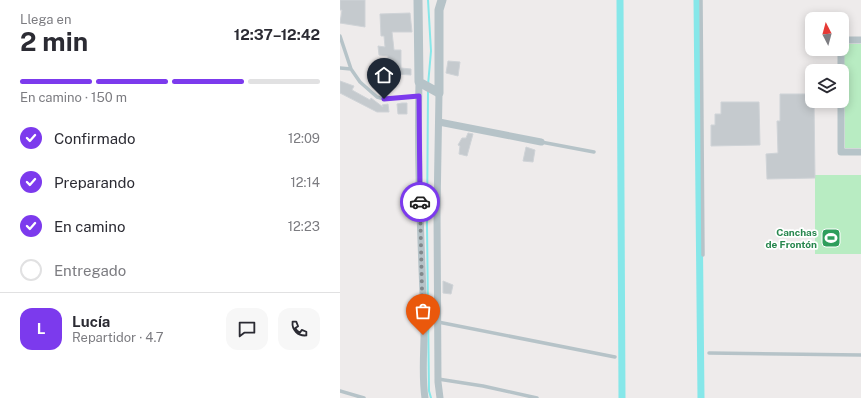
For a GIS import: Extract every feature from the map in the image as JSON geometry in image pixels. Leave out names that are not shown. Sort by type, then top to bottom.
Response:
[{"type":"street","points":[[418,0],[429,88],[439,122],[437,210],[438,380],[440,398]]},
{"type":"street","points":[[425,398],[423,376],[424,321],[421,263],[419,96],[429,88],[439,10],[442,0]]},
{"type":"street","points":[[849,40],[861,40]]},
{"type":"street","points":[[841,108],[841,152],[861,152]]},
{"type":"street","points":[[439,122],[541,142]]},
{"type":"lane","points":[[701,0],[703,255]]},
{"type":"lane","points":[[340,36],[350,69],[360,82],[377,97],[384,99],[419,96]]},
{"type":"lane","points":[[340,68],[350,69]]},
{"type":"lane","points":[[541,142],[594,152]]},
{"type":"lane","points":[[438,322],[615,357]]},
{"type":"lane","points":[[709,353],[861,355]]},
{"type":"lane","points":[[438,380],[483,386],[536,398]]},
{"type":"lane","points":[[340,391],[364,398]]},
{"type":"green space","points":[[849,44],[861,44],[861,148],[845,148],[845,108],[849,108],[849,64],[844,64],[844,56],[849,56]]},
{"type":"green space","points":[[815,175],[861,175],[861,254],[815,254]]},
{"type":"building","points":[[340,0],[365,0],[365,27],[340,23],[342,10],[340,10]]},
{"type":"building","points":[[410,13],[412,32],[392,32],[394,50],[401,50],[401,68],[411,69],[411,75],[395,74],[395,70],[389,70],[388,56],[379,55],[378,46],[385,47],[384,36],[381,36],[380,14]]},
{"type":"building","points":[[448,61],[460,62],[458,76],[446,73]]},
{"type":"building","points":[[340,81],[354,86],[352,90],[370,100],[371,98],[383,107],[382,105],[388,104],[389,112],[377,112],[340,93]]},
{"type":"building","points":[[780,94],[805,94],[805,108],[814,108],[815,178],[767,179],[766,154],[778,153],[777,121],[780,121]]},
{"type":"building","points":[[721,102],[759,102],[760,145],[711,146],[711,125],[715,125],[715,114],[721,114]]},
{"type":"building","points":[[407,103],[407,114],[398,114],[397,104]]},
{"type":"building","points":[[468,133],[473,134],[467,156],[459,154],[460,146],[458,145],[462,138],[466,138]]},
{"type":"building","points":[[526,147],[535,150],[533,162],[523,161]]},
{"type":"building","points":[[443,281],[453,285],[451,294],[443,293]]},
{"type":"waterway","points":[[428,0],[431,51],[428,85]]},
{"type":"waterway","points":[[620,0],[622,398]]},
{"type":"waterway","points":[[697,0],[701,398]]},
{"type":"waterway","points":[[428,91],[427,226],[429,391],[431,398]]},
{"type":"way so far","points":[[420,202],[424,321],[423,335]]},
{"type":"place","name":"Canchas de Frontón","points":[[831,238]]},
{"type":"route","points":[[384,99],[419,96],[420,202]]}]
